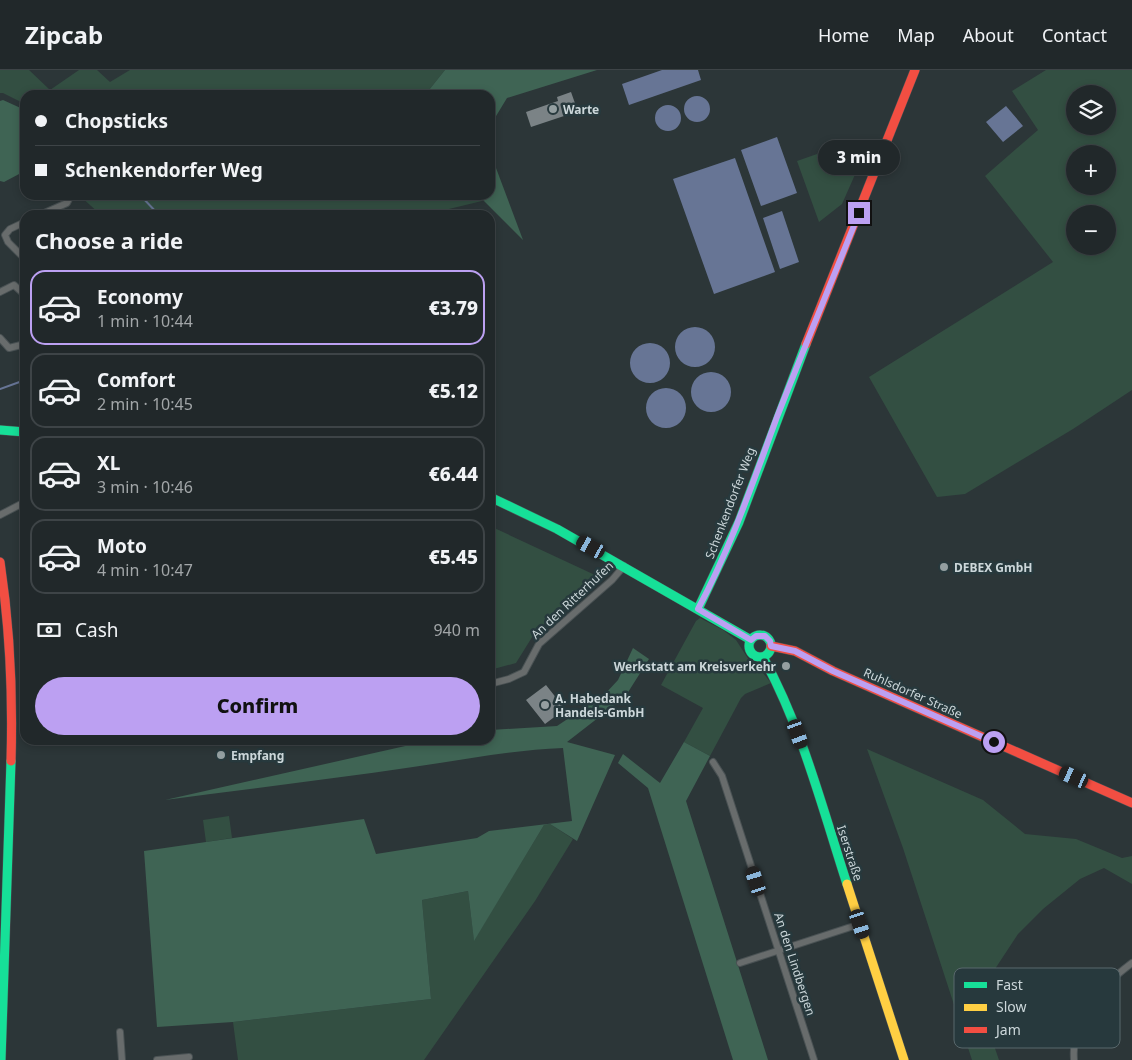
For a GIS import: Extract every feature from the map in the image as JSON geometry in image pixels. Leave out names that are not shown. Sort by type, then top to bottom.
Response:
[{"type":"street","name":"Schenkendorfer Weg","points":[[698,609],[726,554],[743,512],[802,353],[915,70]]},
{"type":"street","points":[[51,210],[67,203],[68,200]]},
{"type":"street","points":[[20,224],[10,229],[5,235],[8,242],[20,254]]},
{"type":"street","points":[[0,292],[14,285],[20,290]]},
{"type":"street","points":[[0,338],[9,348],[20,345]]},
{"type":"street","points":[[0,430],[20,432]]},
{"type":"street","points":[[495,499],[558,528],[751,640]]},
{"type":"street","points":[[0,516],[20,505]]},
{"type":"street","points":[[0,562],[8,616],[12,715],[1,1011],[2,1060]]},
{"type":"street","name":"An den Ritterhufen","points":[[495,683],[512,678],[524,672],[539,644],[612,580],[624,566]]},
{"type":"street","points":[[0,622],[8,616]]},
{"type":"street","points":[[762,635],[768,638],[771,646],[769,653],[763,657],[756,656],[751,652],[749,646],[751,640],[756,636],[762,635]]},
{"type":"street","name":"Ruhlsdorfer Straße","points":[[771,646],[795,651],[822,666],[1132,803]]},
{"type":"street","name":"Iserstraße","points":[[763,657],[779,686],[805,753],[904,1060]]},
{"type":"street","name":"An den Lindbergen","points":[[713,762],[722,776],[814,1060]]},
{"type":"street","points":[[740,963],[860,924]]},
{"type":"street","points":[[1120,972],[1132,963]]},
{"type":"street","points":[[120,1032],[122,1060]]},
{"type":"street","points":[[157,1060],[189,1057]]},
{"type":"green space","points":[[0,70],[29,70],[50,90],[20,90],[20,102],[0,93]]},
{"type":"green space","points":[[79,70],[97,70],[110,82],[130,70],[445,70],[429,90],[50,90]]},
{"type":"green space","points":[[445,70],[597,70],[507,98],[495,118],[495,90],[429,90]]},
{"type":"green space","points":[[1046,70],[1132,70],[1132,390],[1073,429],[965,494],[937,497],[869,377],[1053,262],[985,176],[1038,130],[1012,91]]},
{"type":"green space","points":[[3,100],[20,108],[20,174],[4,182],[0,181],[0,101]]},
{"type":"green space","points":[[865,152],[842,204],[819,222],[797,161],[817,154],[822,167]]},
{"type":"green space","points":[[495,165],[523,240],[483,200],[495,200]]},
{"type":"green space","points":[[84,200],[482,201],[445,210],[96,210]]},
{"type":"green space","points":[[495,528],[595,575],[534,634],[516,663],[495,669]]},
{"type":"green space","points":[[700,618],[723,630],[736,640],[749,660],[755,663],[771,683],[745,694],[741,698],[710,756],[684,742],[703,708],[661,685],[696,621]]},
{"type":"green space","points":[[633,648],[649,659],[625,697],[567,742],[615,755],[577,841],[550,824],[544,825],[474,941],[468,891],[422,900],[431,999],[233,1022],[157,1027],[144,851],[364,819],[376,854],[477,838],[489,831],[572,821],[563,748],[506,753],[351,776],[165,800],[410,745],[495,745],[495,730],[557,726],[605,694],[618,680]]},
{"type":"green space","points":[[684,742],[710,756],[686,801],[768,1060],[733,1060],[648,788],[618,763],[623,754],[660,783]]},
{"type":"green space","points":[[867,749],[983,800],[1025,834],[1076,839],[1122,858],[1132,856],[1132,884],[1104,868],[1080,879],[1043,909],[1018,934],[996,968],[954,968],[954,1005],[903,848]]},
{"type":"green space","points":[[229,816],[232,838],[206,842],[203,820]]},
{"type":"green space","points":[[550,824],[573,839],[535,901],[424,1060],[238,1060],[233,1022],[431,999],[422,900],[468,891],[474,940],[544,825]]},
{"type":"green space","points":[[968,1048],[995,1048],[999,1060],[972,1060]]},
{"type":"water","points":[[662,70],[698,70],[701,80],[629,105],[622,84]]},
{"type":"water","points":[[697,96],[706,100],[710,109],[706,118],[697,122],[688,118],[684,109],[688,100]]},
{"type":"water","points":[[668,105],[677,109],[681,118],[677,127],[668,131],[659,127],[655,118],[659,109]]},
{"type":"water","points":[[1006,106],[1023,126],[1003,142],[986,122]]},
{"type":"water","points":[[777,137],[797,193],[761,206],[741,150]]},
{"type":"water","points":[[735,158],[775,272],[714,294],[673,179]]},
{"type":"water","points":[[782,211],[799,262],[780,269],[763,218]]},
{"type":"water","points":[[691,327],[699,327],[706,330],[712,336],[715,347],[712,358],[706,364],[699,367],[691,367],[684,364],[678,358],[675,351],[675,343],[678,336],[684,330]]},
{"type":"water","points":[[646,343],[654,343],[661,346],[667,352],[670,363],[667,374],[661,380],[654,383],[646,383],[639,380],[633,374],[630,367],[630,359],[633,352],[639,346]]},
{"type":"water","points":[[707,372],[715,372],[722,375],[728,381],[731,392],[728,403],[722,409],[715,412],[707,412],[700,409],[694,403],[691,396],[691,388],[694,381],[700,375]]},
{"type":"water","points":[[662,388],[670,388],[677,391],[683,397],[686,408],[683,419],[677,425],[670,428],[662,428],[655,425],[649,419],[646,412],[646,404],[649,397],[655,391]]},
{"type":"building","name":"Warte","points":[[571,92],[576,106],[562,111],[564,116],[531,127],[526,112],[558,101],[557,97]]},
{"type":"building","name":"A. Habedank Handels-GmbH","points":[[546,685],[565,709],[545,724],[526,700]]},
{"type":"waterway","points":[[145,200],[154,210]]},
{"type":"waterway","points":[[0,389],[20,382]]},
{"type":"traffic: fast","points":[[698,609],[739,522],[806,344]]},
{"type":"traffic: fast","points":[[0,430],[20,432]]},
{"type":"traffic: fast","points":[[495,499],[557,529],[751,640]]},
{"type":"traffic: fast","points":[[760,635],[768,638],[771,646],[768,654],[760,657],[752,654],[749,646],[752,638],[760,635]]},
{"type":"traffic: fast","points":[[763,657],[777,684],[800,740],[847,884]]},
{"type":"traffic: fast","points":[[1,1060],[11,761]]},
{"type":"traffic: slow","points":[[847,884],[904,1060]]},
{"type":"traffic: jam","points":[[806,344],[915,70]]},
{"type":"traffic: jam","points":[[0,562],[10,661],[11,761]]},
{"type":"traffic: jam","points":[[771,646],[795,651],[833,671],[1132,803]]},
{"type":"place","name":"Warte","points":[[553,109]]},
{"type":"place","name":"DEBEX GmbH","points":[[944,567]]},
{"type":"place","name":"Werkstatt am Kreisverkehr","points":[[786,666]]},
{"type":"place","name":"A. Habedank Handels-GmbH","points":[[545,705]]},
{"type":"place","name":"Empfang","points":[[221,755]]},
{"type":"route","points":[[859,213],[802,353],[726,554],[698,609],[751,640],[759,635],[765,636],[770,641],[771,646],[789,648],[833,671],[994,742]]}]
